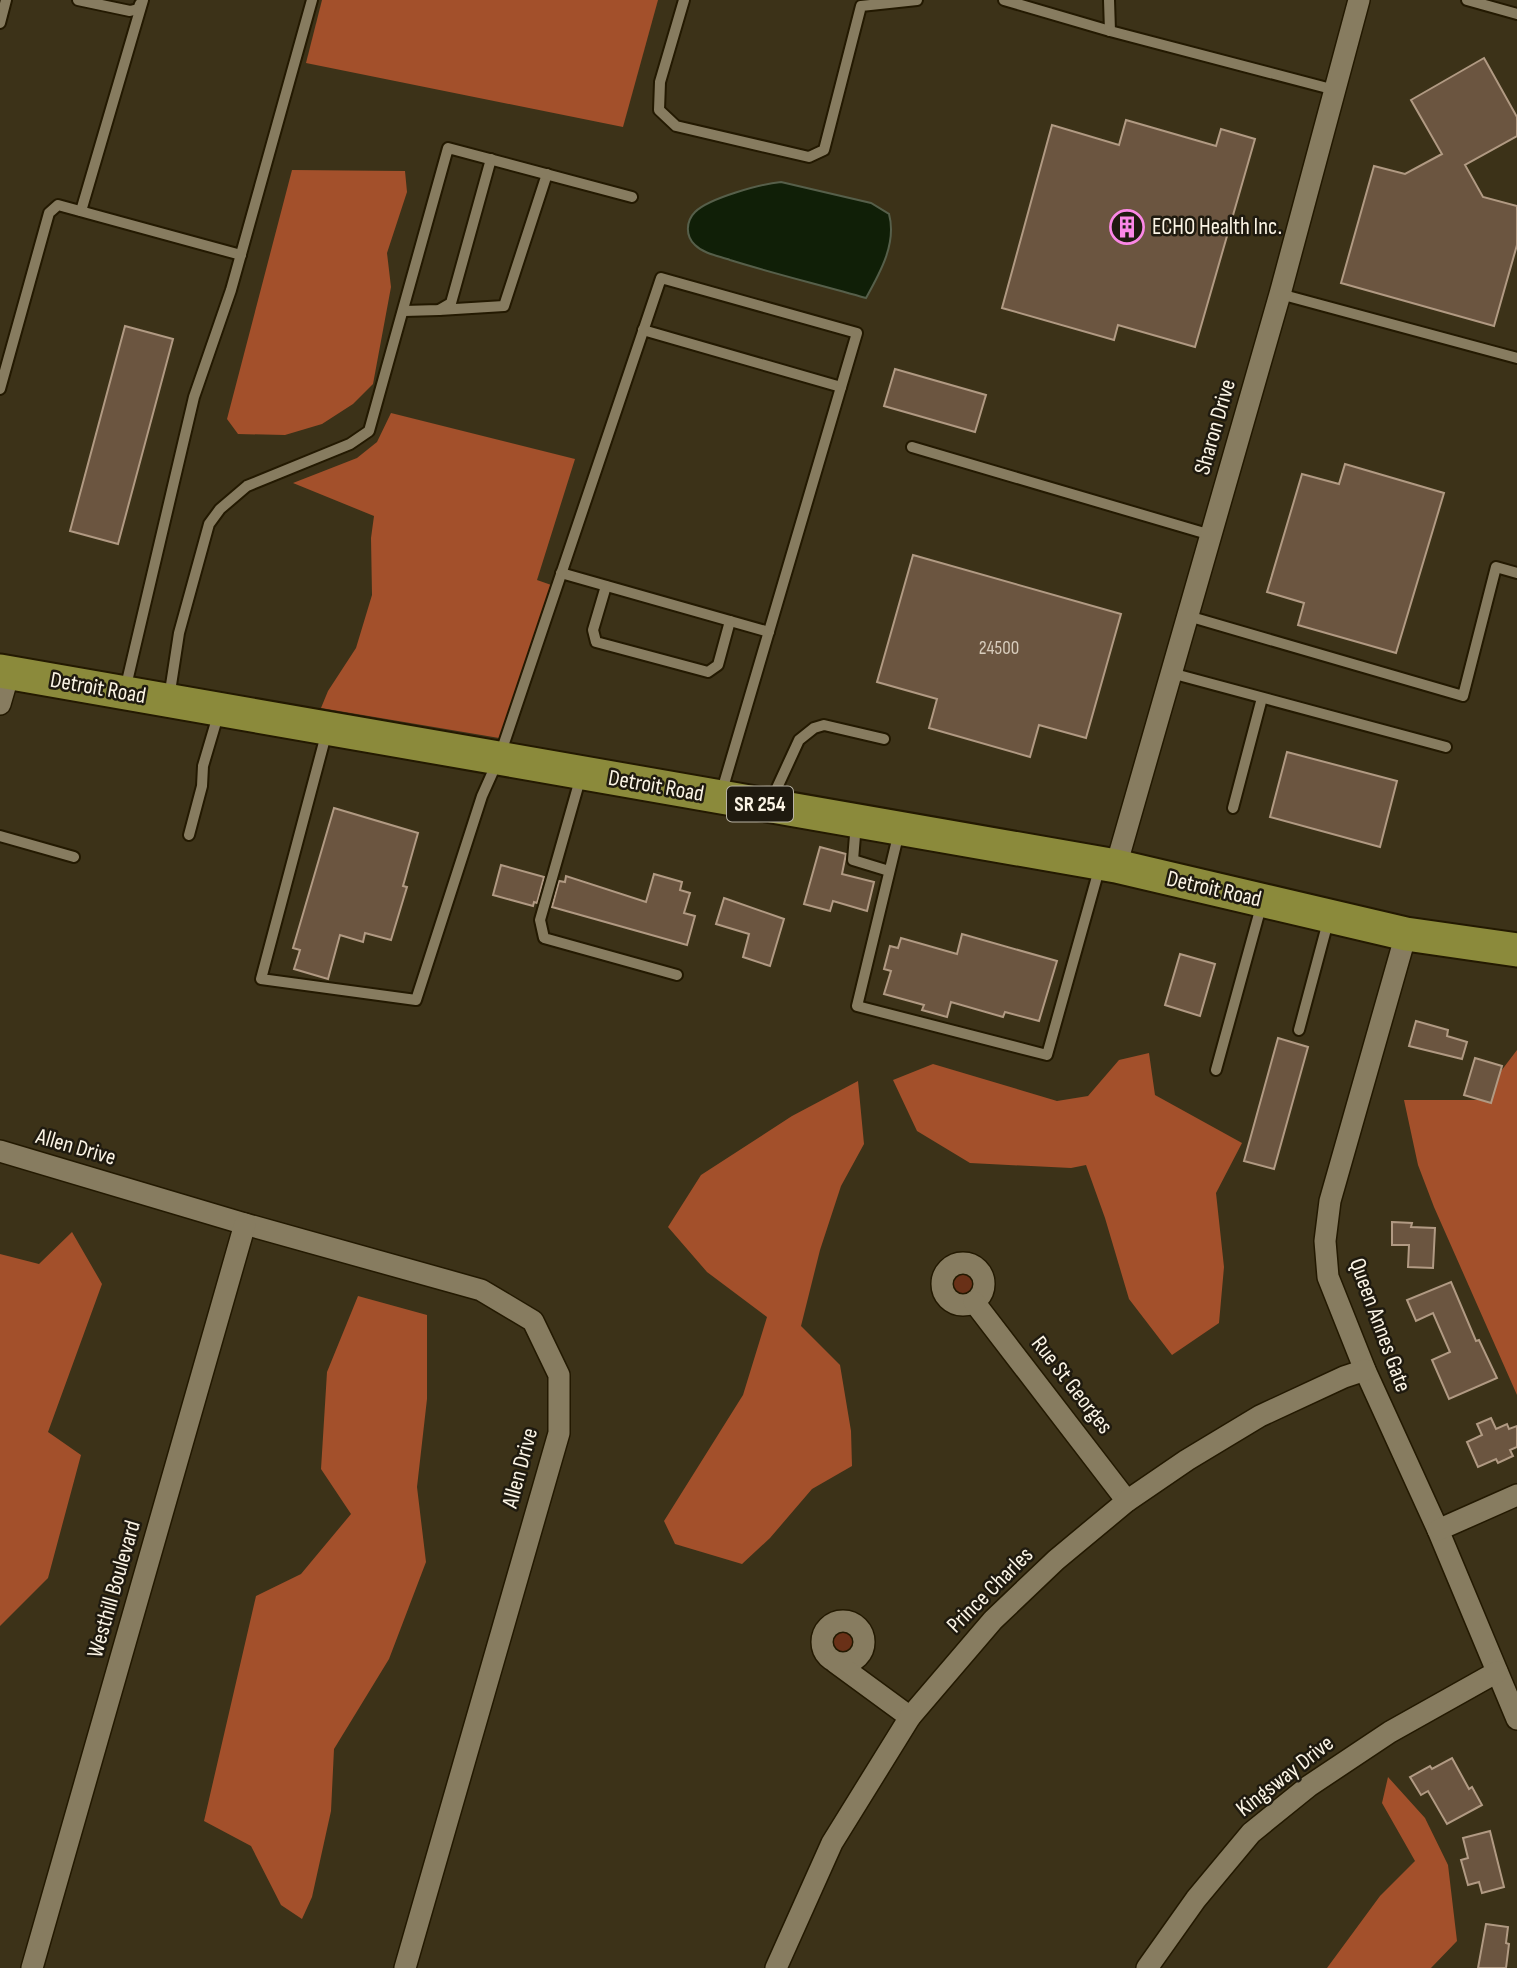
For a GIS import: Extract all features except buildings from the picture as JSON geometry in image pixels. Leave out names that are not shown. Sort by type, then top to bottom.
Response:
[{"type":"main road","name":"Detroit Road","points":[[5,672],[1108,865],[1406,933],[1517,950]]},
{"type":"street","name":"Sharon Drive","points":[[1108,865],[1188,616],[1280,294],[1359,0]]},
{"type":"street","points":[[0,704],[5,672]]},
{"type":"street","name":"Queen Annes Gate","points":[[1406,933],[1330,1201],[1325,1241],[1328,1277],[1365,1370],[1438,1530],[1517,1719]]},
{"type":"street","name":"Allen Drive","points":[[0,1151],[481,1290],[533,1321],[559,1375],[559,1433],[405,1968]]},
{"type":"street","name":"Westhill Boulevard","points":[[32,1968],[246,1224]]},
{"type":"street","name":"Rue St Georges","points":[[974,1302],[1127,1500]]},
{"type":"street","name":"Prince Charles","points":[[776,1968],[832,1843],[910,1717],[993,1620],[1056,1560],[1127,1500],[1260,1416],[1365,1370]]},
{"type":"street","points":[[1438,1530],[1517,1495]]},
{"type":"street","points":[[835,1662],[910,1717]]},
{"type":"street","name":"Kingsway Drive","points":[[1147,1968],[1196,1899],[1251,1833],[1309,1786],[1378,1739],[1497,1672]]},
{"type":"lane","points":[[0,23],[6,0]]},
{"type":"lane","points":[[78,0],[130,11],[138,9],[143,0]]},
{"type":"lane","points":[[80,211],[143,0]]},
{"type":"lane","points":[[124,693],[194,397],[240,255],[312,0]]},
{"type":"lane","points":[[684,0],[660,82],[659,110],[676,126],[810,157],[824,150],[861,6],[917,0]]},
{"type":"lane","points":[[1004,0],[1110,31],[1335,90]]},
{"type":"lane","points":[[1109,0],[1110,31]]},
{"type":"lane","points":[[1466,0],[1517,15]]},
{"type":"lane","points":[[169,701],[179,633],[209,524],[220,509],[247,486],[350,444],[369,431],[448,148],[632,197]]},
{"type":"lane","points":[[439,310],[451,303],[491,159]]},
{"type":"lane","points":[[404,311],[504,306],[547,174]]},
{"type":"lane","points":[[0,389],[49,214],[58,205],[240,255]]},
{"type":"lane","points":[[328,728],[261,979],[416,1000],[482,796],[499,758],[661,278],[857,333],[720,797]]},
{"type":"lane","points":[[1280,294],[1517,358]]},
{"type":"lane","points":[[643,330],[841,387]]},
{"type":"lane","points":[[912,447],[1211,535]]},
{"type":"lane","points":[[1188,616],[1463,696],[1496,567],[1517,573]]},
{"type":"lane","points":[[562,572],[768,632]]},
{"type":"lane","points":[[606,586],[593,630],[596,642],[708,673],[718,666],[730,621]]},
{"type":"lane","points":[[1171,674],[1446,747]]},
{"type":"lane","points":[[1233,808],[1262,698]]},
{"type":"lane","points":[[189,835],[202,786],[203,766],[220,710]]},
{"type":"lane","points":[[769,806],[799,740],[814,728],[824,725],[884,739]]},
{"type":"lane","points":[[581,773],[540,920],[544,938],[677,975]]},
{"type":"lane","points":[[856,821],[853,860],[889,871]]},
{"type":"lane","points":[[900,828],[857,1006],[1047,1055],[1108,865]]},
{"type":"lane","points":[[0,836],[75,857]]},
{"type":"lane","points":[[1216,1070],[1262,900]]},
{"type":"lane","points":[[1299,1030],[1329,916]]},
{"type":"shaded area","points":[[322,0],[658,0],[623,127],[306,63]]},
{"type":"shaded area","points":[[292,170],[405,171],[407,192],[387,253],[391,287],[373,384],[353,404],[322,424],[285,435],[238,434],[227,419]]},
{"type":"shaded area","points":[[781,182],[871,203],[889,214],[889,247],[882,268],[866,298],[712,254],[692,241],[688,224],[695,212],[702,207],[736,192]]},
{"type":"shaded area","points":[[391,413],[575,459],[537,580],[557,587],[505,739],[321,708],[328,691],[356,648],[372,595],[371,538],[374,516],[293,483],[357,458],[377,442]]},
{"type":"shaded area","points":[[1517,1050],[1517,1395],[1434,1207],[1418,1165],[1404,1100],[1479,1100]]},
{"type":"shaded area","points":[[1149,1053],[1155,1095],[1242,1143],[1216,1193],[1224,1267],[1219,1323],[1172,1355],[1129,1299],[1086,1165],[1071,1168],[970,1163],[917,1131],[893,1080],[933,1064],[1057,1101],[1088,1096],[1119,1060]]},
{"type":"shaded area","points":[[858,1081],[864,1144],[841,1186],[820,1250],[801,1326],[840,1365],[851,1431],[852,1466],[812,1489],[770,1538],[742,1564],[675,1544],[664,1521],[743,1395],[767,1317],[707,1272],[668,1227],[701,1175],[792,1116]]},
{"type":"shaded area","points":[[72,1232],[102,1284],[48,1432],[81,1455],[48,1578],[0,1626],[0,1254],[39,1264]]},
{"type":"shaded area","points":[[963,1271],[971,1275],[975,1283],[971,1291],[963,1295],[955,1291],[951,1283],[955,1275]]},
{"type":"shaded area","points":[[358,1296],[427,1315],[427,1399],[417,1487],[426,1562],[389,1659],[334,1749],[331,1811],[312,1897],[302,1919],[281,1905],[251,1846],[204,1821],[256,1596],[301,1574],[351,1514],[321,1469],[327,1372]]},
{"type":"shaded area","points":[[842,1630],[850,1634],[854,1642],[850,1650],[842,1654],[834,1650],[830,1642],[834,1634]]},
{"type":"shaded area","points":[[1388,1777],[1425,1818],[1448,1865],[1457,1941],[1431,1968],[1327,1968],[1380,1896],[1415,1861],[1382,1803]]},
{"type":"place","name":"ECHO Health Inc.","points":[[1127,227]]}]
